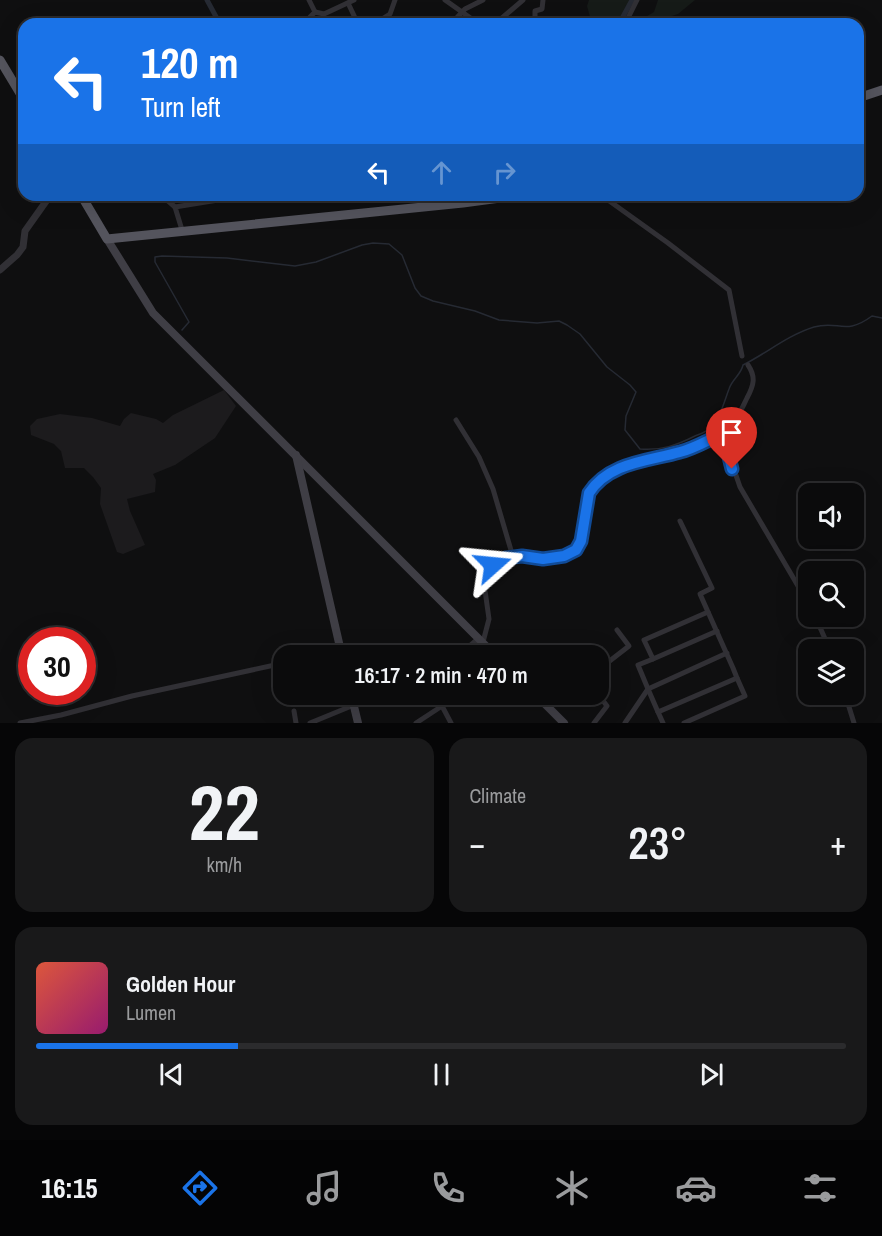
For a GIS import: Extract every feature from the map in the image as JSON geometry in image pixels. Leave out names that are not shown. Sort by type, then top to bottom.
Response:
[{"type":"highway","points":[[0,60],[18,90]]},
{"type":"highway","points":[[864,96],[882,90]]},
{"type":"highway","points":[[85,201],[107,239],[478,201]]},
{"type":"main road","points":[[107,239],[153,313],[486,645]]},
{"type":"main road","points":[[296,455],[340,645]]},
{"type":"main road","points":[[354,705],[358,723]]},
{"type":"main road","points":[[546,705],[564,723]]},
{"type":"street","points":[[309,0],[315,12]]},
{"type":"street","points":[[384,18],[390,14],[395,0]]},
{"type":"street","points":[[445,0],[472,18]]},
{"type":"street","points":[[456,18],[462,10],[483,0]]},
{"type":"street","points":[[502,18],[523,0]]},
{"type":"street","points":[[535,18],[535,11],[542,9],[543,0]]},
{"type":"street","points":[[627,18],[637,0]]},
{"type":"street","points":[[315,12],[324,14],[351,2],[355,18]]},
{"type":"street","points":[[310,18],[315,12]]},
{"type":"street","points":[[0,270],[23,247],[25,231],[46,201]]},
{"type":"street","points":[[168,201],[175,207],[182,230]]},
{"type":"street","points":[[175,207],[212,201]]},
{"type":"street","points":[[609,201],[723,283],[729,290],[742,356]]},
{"type":"street","points":[[474,645],[481,640],[489,619],[483,576],[493,565],[506,558],[522,556],[543,559],[564,556],[576,550],[581,541],[589,493],[593,487],[616,469],[646,459],[680,452],[727,432],[754,386],[753,373],[748,364]]},
{"type":"street","points":[[456,420],[479,457],[493,489],[513,557]]},
{"type":"street","points":[[727,432],[727,449],[740,487],[798,586]]},
{"type":"street","points":[[680,522],[712,588],[700,594],[745,696],[684,723]]},
{"type":"street","points":[[653,659],[644,640],[708,612]]},
{"type":"street","points":[[609,661],[629,646],[617,630]]},
{"type":"street","points":[[663,723],[638,665],[717,631]]},
{"type":"street","points":[[625,723],[648,689],[727,653]]},
{"type":"street","points":[[20,723],[273,665]]},
{"type":"street","points":[[658,712],[737,678]]},
{"type":"street","points":[[310,723],[354,705]]},
{"type":"street","points":[[594,723],[606,705]]},
{"type":"street","points":[[848,705],[854,723]]},
{"type":"street","points":[[416,723],[442,706],[451,723]]},
{"type":"street","points":[[294,711],[296,723]]},
{"type":"shaded area","points":[[589,0],[633,0],[624,18],[590,18],[587,6]]},
{"type":"shaded area","points":[[658,0],[695,0],[678,14],[666,18],[644,18],[654,12]]},
{"type":"shaded area","points":[[224,390],[236,406],[215,438],[175,465],[153,474],[156,480],[155,492],[127,499],[145,545],[123,554],[117,552],[100,504],[101,488],[93,477],[84,468],[65,468],[61,451],[54,444],[31,435],[30,426],[37,419],[60,414],[92,418],[120,426],[131,413],[163,423],[173,415]]},
{"type":"waterway","points":[[207,0],[217,18]]},
{"type":"waterway","points":[[622,18],[632,0]]},
{"type":"waterway","points":[[182,330],[189,322],[155,262],[155,257],[227,258],[295,266],[316,262],[362,245],[389,244],[402,255],[415,288],[421,296],[499,320],[537,323],[559,321],[580,334],[607,367],[636,392],[626,416],[625,430],[640,449],[648,449],[675,445],[708,430],[722,409],[730,386],[743,365],[786,339],[804,330],[823,325],[848,326],[863,322],[872,316],[882,318]]},
{"type":"route","points":[[493,565],[506,558],[522,556],[543,559],[564,556],[576,550],[581,541],[589,493],[593,487],[616,469],[696,447],[711,437],[727,432],[727,449],[732,469]]}]
